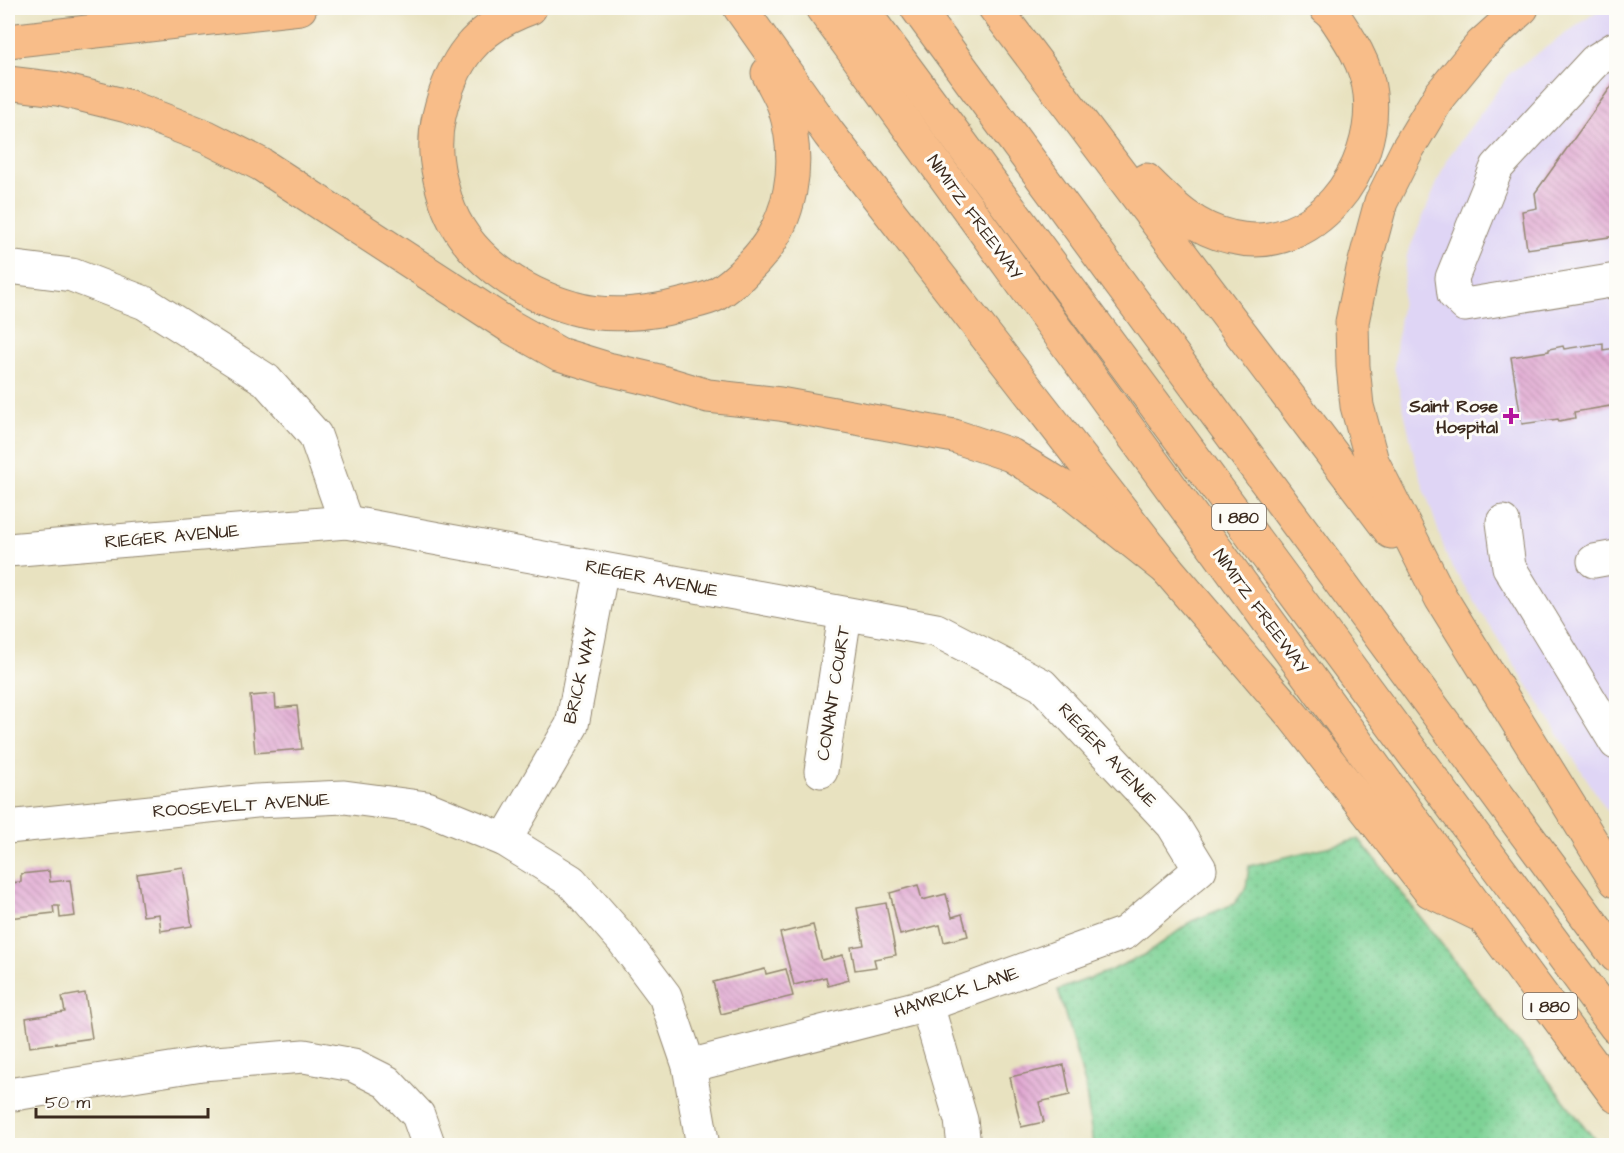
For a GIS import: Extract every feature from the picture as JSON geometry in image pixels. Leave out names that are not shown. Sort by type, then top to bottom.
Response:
[{"type":"main road","points":[[8,41],[300,8]]},
{"type":"main road","points":[[530,8],[514,13],[488,28],[469,46],[445,93],[435,139],[435,160],[447,203],[461,232],[478,254],[521,287],[574,309],[631,313],[662,310],[714,295],[734,282],[756,261],[771,242],[783,218],[791,190],[793,167],[791,138],[784,105],[735,8]]},
{"type":"main road","points":[[740,8],[829,134],[1167,569],[1293,716],[1430,891],[1483,916]]},
{"type":"main road","name":"NIMITZ FREEWAY","points":[[822,8],[1483,916],[1617,1096]]},
{"type":"main road","name":"I 880","points":[[861,8],[1617,1027]]},
{"type":"main road","name":"I 880","points":[[917,8],[1617,956]]},
{"type":"main road","points":[[995,8],[1441,598]]},
{"type":"main road","points":[[1043,72],[1176,211],[1206,228],[1230,237],[1250,240],[1275,237],[1298,231],[1324,214],[1347,186],[1363,157],[1371,126],[1370,93],[1360,57],[1332,13],[1326,8]]},
{"type":"main road","points":[[1522,8],[1481,45],[1440,95],[1407,150],[1381,202],[1352,322],[1357,406],[1372,461],[1441,598],[1617,881]]},
{"type":"main road","points":[[8,82],[58,89],[127,106],[207,137],[262,165],[511,327],[559,354],[708,396],[780,404],[954,436],[1011,455],[1068,490],[1167,569]]},
{"type":"street","points":[[1617,48],[1594,61],[1497,167],[1452,278],[1454,294],[1465,305],[1617,280]]},
{"type":"street","points":[[8,267],[72,275],[145,303],[266,380],[315,435],[346,522]]},
{"type":"street","name":"RIEGER AVENUE","points":[[8,550],[346,522],[844,615],[936,630],[1042,685],[1173,825],[1200,869]]},
{"type":"street","points":[[1503,522],[1509,567],[1617,743]]},
{"type":"street","name":"BRICK WAY","points":[[504,840],[572,725],[602,569]]},
{"type":"street","name":"CONANT COURT","points":[[821,771],[844,615]]},
{"type":"street","name":"ROOSEVELT AVENUE","points":[[8,827],[256,801],[345,797],[427,807],[504,840],[571,881],[623,940],[665,996],[689,1066],[703,1146]]},
{"type":"street","name":"HAMRICK LANE","points":[[689,1066],[927,1005],[1125,933],[1200,869]]},
{"type":"street","points":[[927,1005],[961,1120],[964,1146]]},
{"type":"street","points":[[8,1095],[202,1064],[304,1056],[353,1065],[387,1082],[418,1115],[429,1146]]},
{"type":"shaded area","name":"Saint Rose Hospital","points":[[1602,8],[1616,8],[1616,825],[1448,560],[1416,464],[1394,367],[1407,255],[1447,159],[1511,72]]},
{"type":"green space","points":[[1359,839],[1599,1145],[1093,1145],[1085,1084],[1058,990],[1109,971],[1148,953],[1192,921],[1234,904],[1246,888],[1249,866]]},
{"type":"building","points":[[1613,84],[1616,84],[1616,236],[1527,249],[1522,211],[1537,208],[1535,193]]},
{"type":"building","points":[[1603,343],[1603,350],[1616,348],[1616,405],[1574,412],[1575,418],[1522,424],[1511,357],[1549,351],[1549,349],[1563,346],[1564,349]]},
{"type":"building","points":[[275,694],[276,708],[297,706],[302,749],[255,753],[250,696]]},
{"type":"building","points":[[183,867],[192,926],[161,931],[159,914],[143,916],[137,874]]},
{"type":"building","points":[[49,871],[50,882],[70,880],[75,916],[60,918],[59,906],[53,906],[54,913],[8,918],[8,883],[21,882],[21,874]]},
{"type":"building","points":[[918,885],[922,900],[946,894],[952,917],[962,914],[968,936],[944,942],[940,925],[900,935],[890,893]]},
{"type":"building","points":[[886,903],[896,955],[874,959],[876,967],[855,970],[851,947],[864,945],[857,908]]},
{"type":"building","points":[[813,925],[822,960],[843,955],[849,980],[828,986],[826,977],[794,985],[780,933]]},
{"type":"building","points":[[765,969],[766,974],[786,969],[793,996],[721,1014],[713,982]]},
{"type":"building","points":[[85,993],[92,1038],[30,1047],[26,1018],[65,1012],[62,997]]},
{"type":"building","points":[[1064,1065],[1070,1095],[1039,1102],[1044,1122],[1021,1127],[1010,1077]]},
{"type":"place","name":"Saint Rose Hospital","points":[[1511,416]]}]
